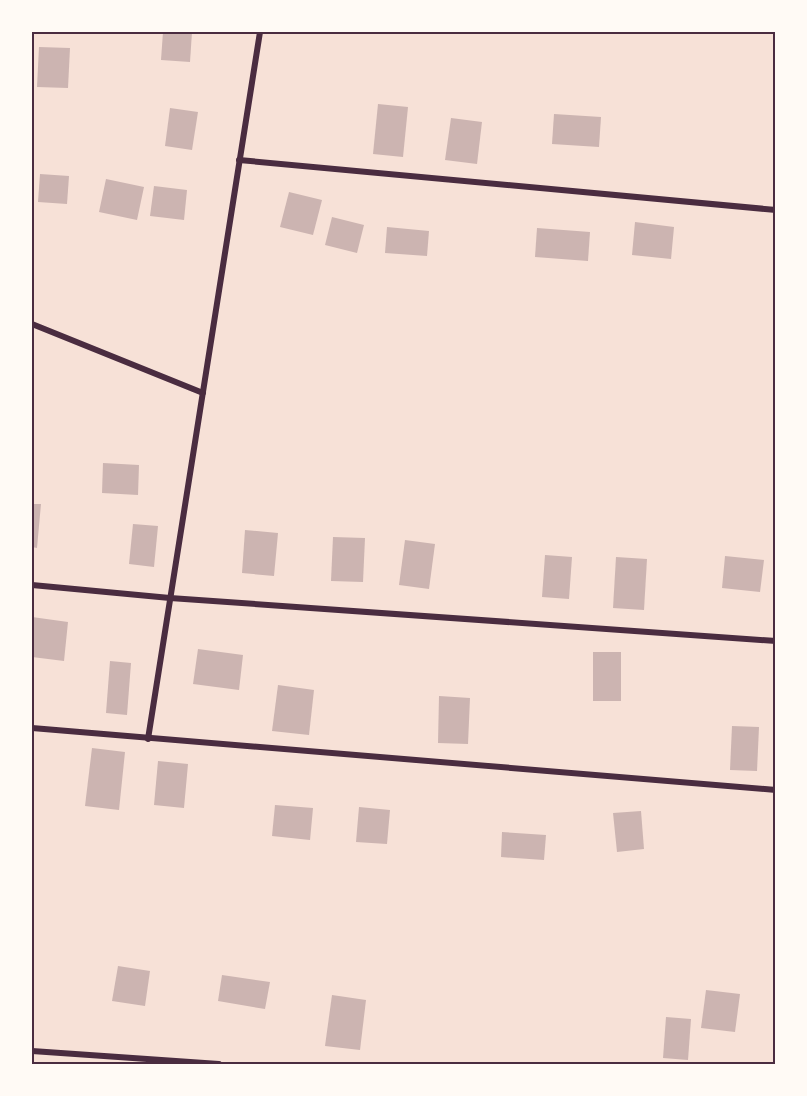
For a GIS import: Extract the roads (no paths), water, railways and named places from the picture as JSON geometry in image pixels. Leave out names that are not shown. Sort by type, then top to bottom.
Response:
[{"type":"street","points":[[148,739],[260,32]]},
{"type":"street","points":[[239,160],[776,210]]},
{"type":"street","points":[[32,324],[202,393]]},
{"type":"street","points":[[32,585],[170,598],[776,641]]},
{"type":"street","points":[[32,729],[776,790]]},
{"type":"street","points":[[32,1051],[219,1065]]}]
